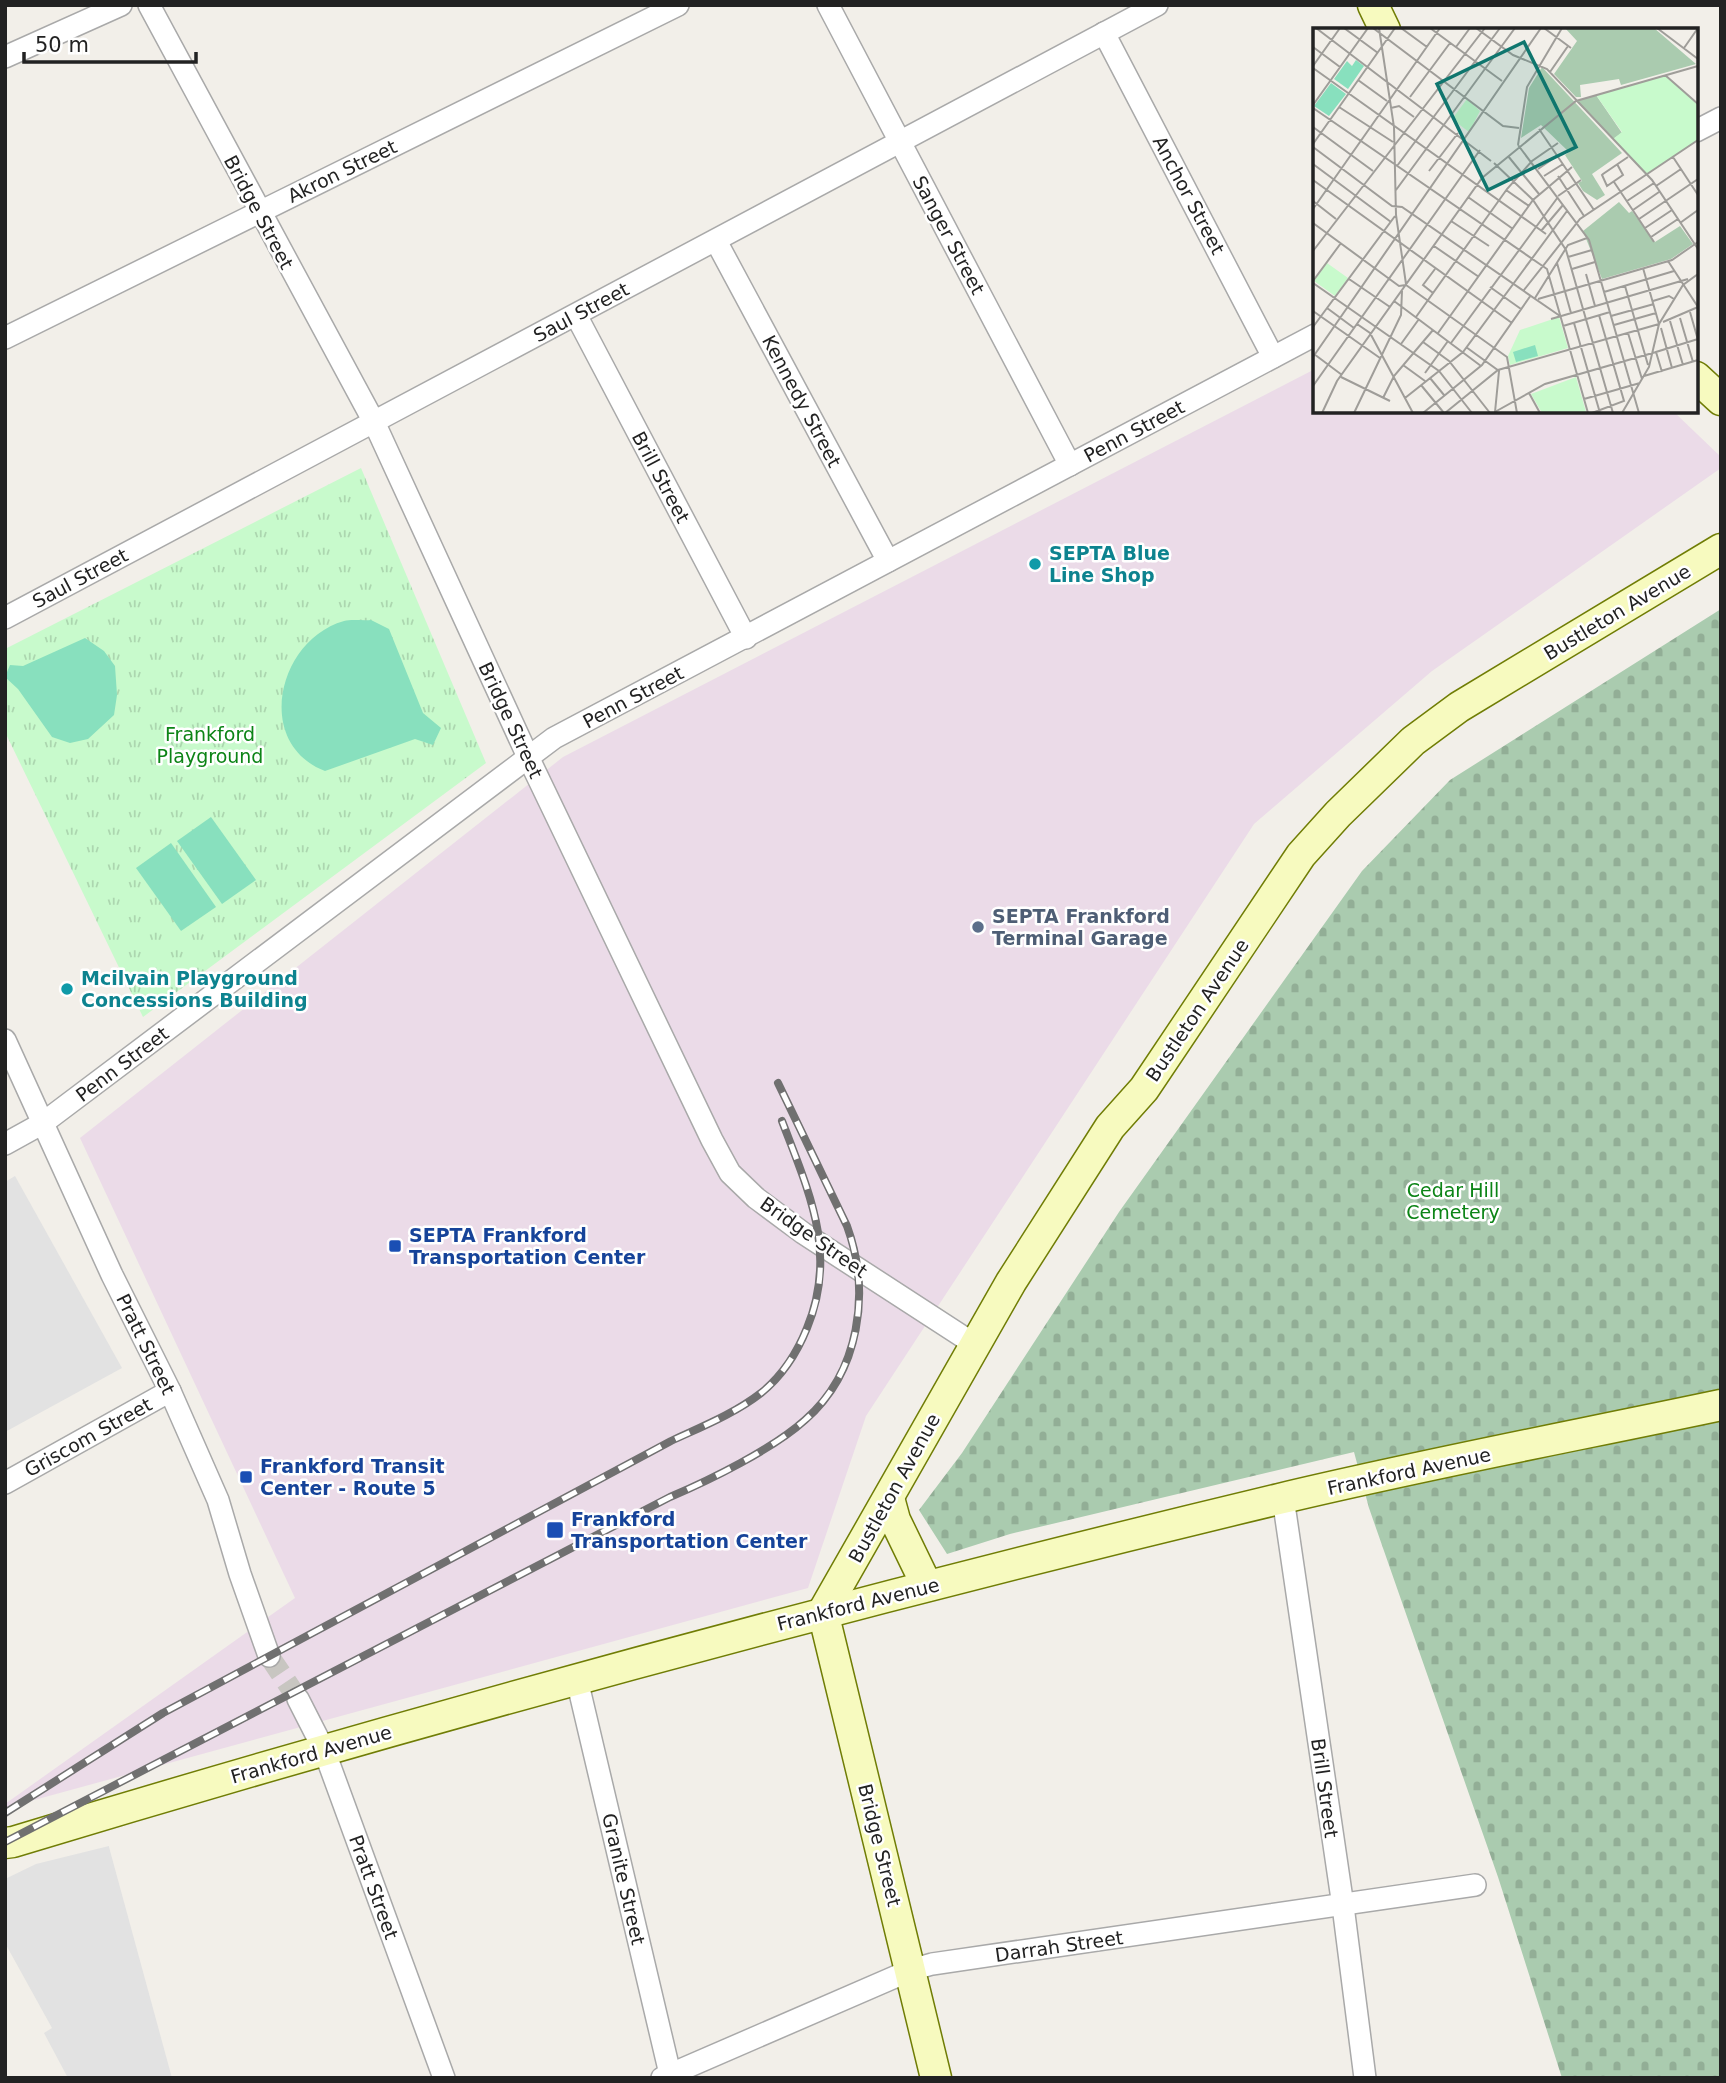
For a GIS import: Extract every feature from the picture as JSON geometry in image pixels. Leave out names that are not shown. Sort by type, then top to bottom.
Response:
[{"type":"main road","points":[[1373,5],[1384,28]]},
{"type":"main road","points":[[1698,379],[1721,400]]},
{"type":"main road","name":"Bustleton Avenue","points":[[824,1612],[974,1344],[1110,1127],[1144,1089],[1301,855],[1413,740],[1459,707],[1721,549]]},
{"type":"main road","name":"Frankford Avenue","points":[[5,1843],[324,1750],[824,1612],[1283,1498],[1721,1405]]},
{"type":"main road","points":[[889,1498],[895,1520],[927,1586]]},
{"type":"main road","name":"Bridge Street","points":[[824,1612],[936,2078]]},
{"type":"street","points":[[5,57],[121,5]]},
{"type":"street","name":"Bridge Street","points":[[149,5],[258,212],[374,422],[529,759],[730,1173],[756,1198],[803,1233],[974,1344]]},
{"type":"street","name":"Akron Street","points":[[5,338],[678,5]]},
{"type":"street","name":"Sanger Street","points":[[828,5],[1070,465]]},
{"type":"street","name":"Saul Street","points":[[5,618],[1157,5]]},
{"type":"street","name":"Anchor Street","points":[[1104,33],[1273,357]]},
{"type":"street","points":[[1698,130],[1721,118]]},
{"type":"street","name":"Kennedy Street","points":[[716,241],[888,561]]},
{"type":"street","name":"Brill Street","points":[[576,316],[746,638]]},
{"type":"street","name":"Penn Street","points":[[5,1144],[43,1123],[554,738],[1313,336]]},
{"type":"street","name":"Pratt Street","points":[[5,1040],[112,1275],[170,1391],[218,1500],[240,1574],[270,1656]]},
{"type":"street","name":"Griscom Street","points":[[5,1483],[170,1391]]},
{"type":"street","name":"Brill Street","points":[[1283,1498],[1343,1906],[1365,2078]]},
{"type":"street","name":"Granite Street","points":[[577,1680],[667,2077]]},
{"type":"street","name":"Pratt Street","points":[[298,1699],[324,1750],[444,2078]]},
{"type":"street","name":"Darrah Street","points":[[667,2077],[911,1970],[932,1965],[1475,1885]]},
{"type":"shaded area","name":"SEPTA Frankford Transportation Center","points":[[1313,370],[1313,413],[1675,413],[1721,457],[1721,468],[1432,671],[1254,824],[866,1416],[808,1588],[5,1808],[5,1804],[295,1598],[80,1138],[563,757]]},
{"type":"shaded area","points":[[15,1176],[122,1368],[5,1432],[5,1182]]},
{"type":"shaded area","points":[[109,1846],[172,2078],[68,2078],[44,2033],[52,2028],[5,1943],[5,1879],[36,1864]]},
{"type":"green space","name":"Frankford Playground","points":[[361,468],[486,763],[143,1017],[5,732],[5,649]]},
{"type":"green space","name":"Cedar Hill Cemetery","points":[[1721,609],[1721,2078],[1562,2078],[1498,1877],[1369,1508],[1354,1452],[1010,1534],[947,1554],[919,1510],[962,1453],[1119,1212],[1362,871],[1450,780]]},
{"type":"green space","points":[[371,620],[389,629],[423,713],[441,728],[433,745],[415,739],[325,771],[303,758],[289,739],[282,717],[283,693],[290,670],[303,649],[321,632],[344,621]]},
{"type":"green space","points":[[85,638],[104,651],[115,666],[117,695],[114,715],[88,739],[70,743],[52,737],[18,689],[5,677],[10,665],[23,666]]},
{"type":"green space","points":[[211,817],[256,880],[222,904],[177,841]]},
{"type":"green space","points":[[171,843],[216,907],[181,931],[136,868]]},
{"type":"tunnel","points":[[269,1656],[298,1699]]},
{"type":"railway","points":[[5,1842],[740,1463],[776,1442],[805,1420],[824,1401],[849,1355],[856,1330],[858,1277],[847,1226],[778,1083]]},
{"type":"railway","points":[[5,1813],[163,1713],[671,1441],[729,1414],[769,1386],[788,1364],[803,1337],[816,1300],[820,1274],[820,1248],[810,1198],[782,1121]]},
{"type":"place","name":"SEPTA Blue Line Shop","points":[[1035,564]]},
{"type":"place","name":"SEPTA Frankford Terminal Garage","points":[[978,927]]},
{"type":"place","name":"Mcilvain Playground Concessions Building","points":[[67,989]]},
{"type":"place","name":"SEPTA Frankford Transportation Center","points":[[395,1246]]},
{"type":"place","name":"Frankford Transit Center - Route 5","points":[[246,1477]]},
{"type":"place","name":"Frankford Transportation Center","points":[[555,1530]]}]
